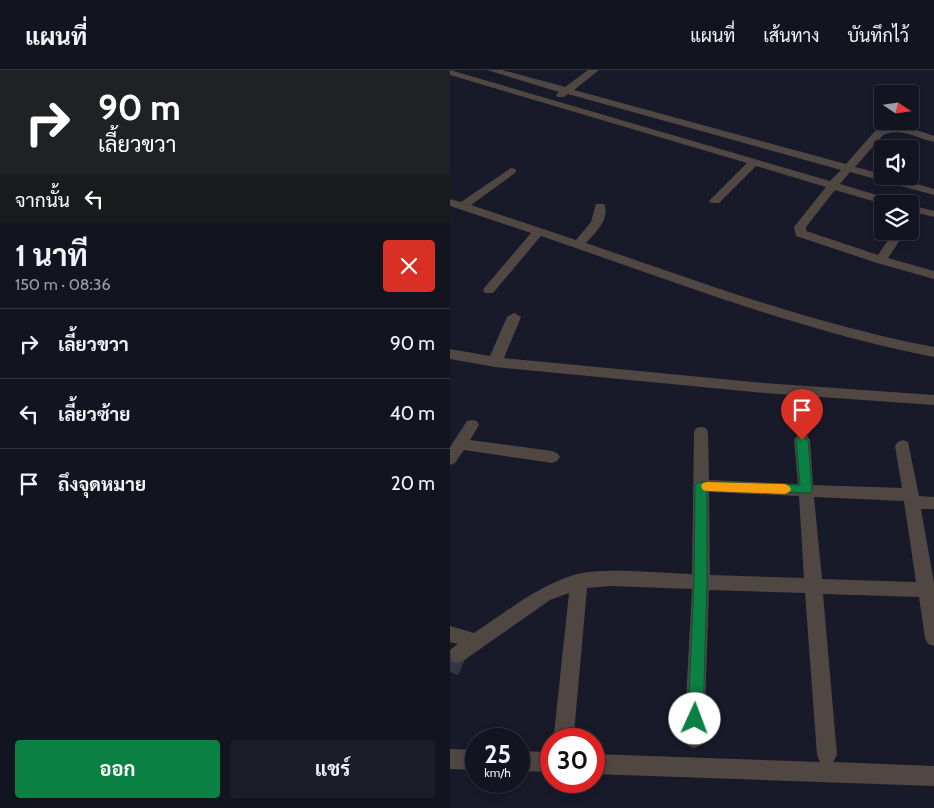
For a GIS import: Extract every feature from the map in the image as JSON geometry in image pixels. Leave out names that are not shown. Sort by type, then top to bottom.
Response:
[{"type":"street","points":[[492,70],[930,191],[934,180]]},
{"type":"street","points":[[551,102],[594,70]]},
{"type":"street","points":[[450,72],[874,197]]},
{"type":"street","points":[[684,142],[699,127]]},
{"type":"street","points":[[934,139],[896,129],[886,129],[879,133],[833,185],[800,227],[800,233],[881,260],[934,275]]},
{"type":"street","points":[[715,201],[754,162]]},
{"type":"street","points":[[455,205],[510,171]]},
{"type":"street","points":[[455,205],[766,308],[892,344],[934,352]]},
{"type":"street","points":[[578,245],[597,223],[601,213],[600,206]]},
{"type":"street","points":[[919,211],[934,214]]},
{"type":"street","points":[[489,290],[538,232]]},
{"type":"street","points":[[881,260],[894,240]]},
{"type":"street","points":[[496,362],[514,317]]},
{"type":"street","points":[[450,354],[496,362],[764,388],[934,400]]},
{"type":"street","points":[[450,459],[472,425]]},
{"type":"street","points":[[694,738],[701,582],[701,432]]},
{"type":"street","points":[[802,440],[827,754]]},
{"type":"street","points":[[459,444],[552,457]]},
{"type":"street","points":[[903,446],[931,590],[934,638]]},
{"type":"street","points":[[701,486],[806,490],[912,499],[934,504]]},
{"type":"street","points":[[457,655],[544,595],[579,581],[611,579],[931,590]]},
{"type":"street","points":[[565,728],[579,581]]},
{"type":"street","points":[[450,634],[478,642]]},
{"type":"street","points":[[450,759],[465,760]]},
{"type":"street","points":[[605,764],[934,776]]},
{"type":"tunnel","points":[[450,672],[457,655]]},
{"type":"slow traffic","points":[[707,486],[785,489]]},
{"type":"route","points":[[695,719],[701,582],[701,486],[806,490],[802,440]]}]
